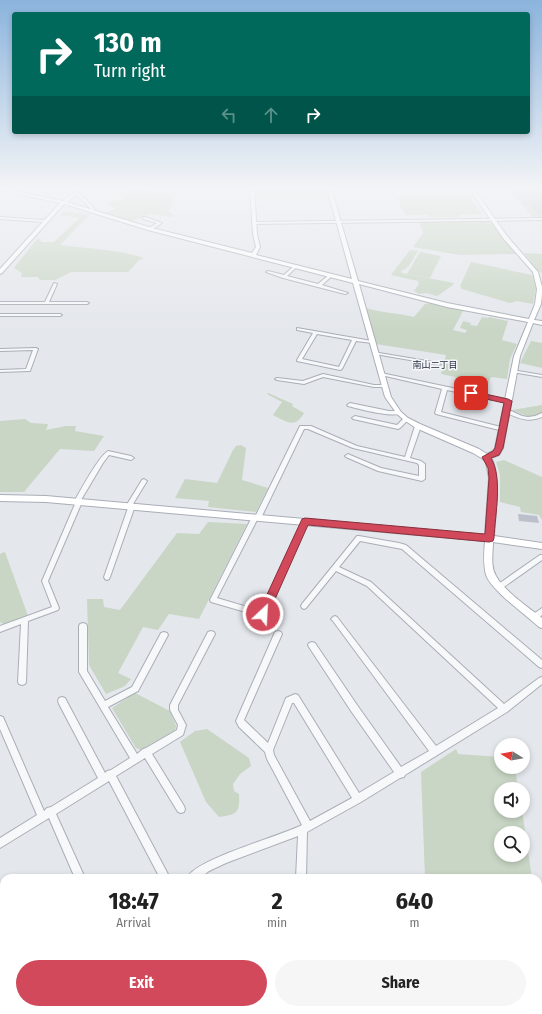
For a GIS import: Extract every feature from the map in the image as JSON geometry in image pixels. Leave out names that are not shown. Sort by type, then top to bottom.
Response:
[{"type":"street","points":[[0,272],[32,235]]},
{"type":"street","points":[[175,235],[331,274],[447,306],[542,323]]},
{"type":"street","points":[[253,255],[258,247],[256,235]]},
{"type":"street","points":[[343,235],[388,396],[399,413],[406,419],[486,457],[492,468],[493,478],[489,538],[489,569],[494,582],[542,624]]},
{"type":"street","points":[[486,457],[496,453],[503,429],[520,346],[532,321],[540,296],[539,276],[504,235]]},
{"type":"street","points":[[284,276],[296,266]]},
{"type":"street","points":[[268,272],[346,293]]},
{"type":"street","points":[[318,286],[331,274]]},
{"type":"street","points":[[46,303],[55,284]]},
{"type":"street","points":[[0,303],[87,303]]},
{"type":"street","points":[[0,315],[60,315]]},
{"type":"street","points":[[299,329],[372,342]]},
{"type":"street","points":[[316,332],[299,360],[340,369],[355,339]]},
{"type":"street","points":[[0,350],[36,349],[28,370],[0,371]]},
{"type":"street","points":[[375,352],[439,364]]},
{"type":"street","points":[[514,371],[542,376]]},
{"type":"street","points":[[381,374],[508,401]]},
{"type":"street","points":[[277,379],[304,384],[323,375],[374,386],[385,386]]},
{"type":"street","points":[[445,388],[438,413],[503,429]]},
{"type":"street","points":[[350,405],[389,413],[399,413]]},
{"type":"street","points":[[506,411],[529,420],[534,420],[542,415]]},
{"type":"street","points":[[355,418],[398,427],[406,419]]},
{"type":"street","points":[[407,459],[418,426]]},
{"type":"street","points":[[305,522],[263,614],[213,600],[302,427],[309,427],[356,447],[422,464],[422,479],[380,470],[348,456]]},
{"type":"street","points":[[0,629],[56,608],[45,581],[78,502],[101,462],[108,453],[131,458]]},
{"type":"street","points":[[107,577],[130,506],[144,482]]},
{"type":"street","points":[[0,498],[78,502],[256,517],[489,538],[542,546]]},
{"type":"street","points":[[304,606],[359,538],[400,545],[542,665]]},
{"type":"street","points":[[499,587],[542,557]]},
{"type":"street","points":[[336,568],[369,584],[504,709]]},
{"type":"street","points":[[534,617],[542,611]]},
{"type":"street","points":[[335,619],[435,752]]},
{"type":"street","points":[[22,682],[25,620]]},
{"type":"street","points":[[83,626],[84,672],[135,759]]},
{"type":"street","points":[[0,843],[46,813],[180,732],[182,725],[174,710],[174,705],[211,634]]},
{"type":"street","points":[[269,750],[240,721],[278,634]]},
{"type":"street","points":[[104,706],[135,689],[164,635]]},
{"type":"street","points":[[312,645],[354,708],[401,774]]},
{"type":"street","points":[[198,874],[224,859],[306,828],[358,799],[401,774],[504,709],[542,680]]},
{"type":"street","points":[[301,874],[306,828],[270,756],[269,750],[289,701],[295,698],[358,799]]},
{"type":"street","points":[[62,701],[163,874]]},
{"type":"street","points":[[0,720],[78,874]]},
{"type":"street","points":[[146,752],[181,809]]},
{"type":"green space","points":[[61,235],[69,235],[60,245],[113,251],[144,258],[139,260],[128,272],[71,272],[55,280],[40,280],[38,277],[21,277],[22,273],[14,268],[37,239],[40,239],[41,242],[54,242]]},
{"type":"green space","points":[[421,235],[502,235],[517,254],[460,255],[413,247]]},
{"type":"green space","points":[[410,250],[418,251],[408,267],[401,271],[402,273],[454,283],[453,285],[437,296],[426,293],[419,294],[414,291],[419,284],[418,281],[391,275]]},
{"type":"green space","points":[[420,252],[441,256],[430,278],[407,274]]},
{"type":"green space","points":[[524,253],[542,254],[542,273],[538,271]]},
{"type":"green space","points":[[471,262],[532,275],[536,288],[533,304],[517,301],[510,303],[462,289],[460,286]]},
{"type":"green space","points":[[430,303],[463,311],[453,330],[465,333],[467,330],[460,328],[463,321],[471,323],[470,325],[477,326],[482,317],[508,321],[502,340],[517,344],[510,359],[507,379],[491,377],[488,384],[441,374],[446,355],[376,344],[366,308],[414,317],[425,304]]},
{"type":"green space","points":[[531,341],[542,343],[542,368],[520,363]]},
{"type":"green space","points":[[268,393],[293,404],[292,406],[304,413],[301,418],[294,423],[290,423],[273,415],[282,402],[267,394]]},
{"type":"green space","points":[[542,405],[542,414],[529,417],[512,410]]},
{"type":"green space","points":[[25,419],[31,423],[48,424],[46,430],[66,426],[76,426],[75,431],[104,436],[94,451],[60,449],[24,492],[0,492],[0,421]]},
{"type":"green space","points":[[241,445],[246,448],[242,480],[268,488],[256,512],[208,507],[209,501],[175,498],[185,479],[217,483],[233,450],[236,446]]},
{"type":"green space","points":[[504,460],[542,477],[542,520],[539,515],[521,512],[520,507],[500,502],[500,475],[496,462]]},
{"type":"green space","points":[[208,522],[247,524],[199,619],[169,614],[158,630],[143,627],[118,673],[131,679],[125,686],[106,694],[89,665],[87,599],[103,599],[104,607],[120,610],[177,533],[199,534]]},
{"type":"green space","points":[[5,552],[28,616],[5,625],[0,622],[0,554]]},
{"type":"green space","points":[[135,693],[170,711],[176,726],[175,731],[141,750],[136,748],[112,708]]},
{"type":"green space","points":[[207,729],[249,758],[251,766],[240,774],[233,784],[234,791],[239,794],[238,809],[234,814],[219,817],[206,802],[180,742],[195,731]]},
{"type":"green space","points":[[456,749],[458,754],[494,757],[494,774],[516,774],[517,782],[494,782],[494,818],[523,818],[524,826],[494,826],[494,862],[530,862],[531,874],[425,874],[421,772]]},
{"type":"building","points":[[518,514],[537,516],[539,523],[519,521]]},
{"type":"district","name":"南山二丁目","points":[[435,365]]},
{"type":"route","points":[[263,614],[305,522],[489,538],[493,478],[492,468],[486,457],[492,456],[499,448],[508,401],[471,393]]}]
